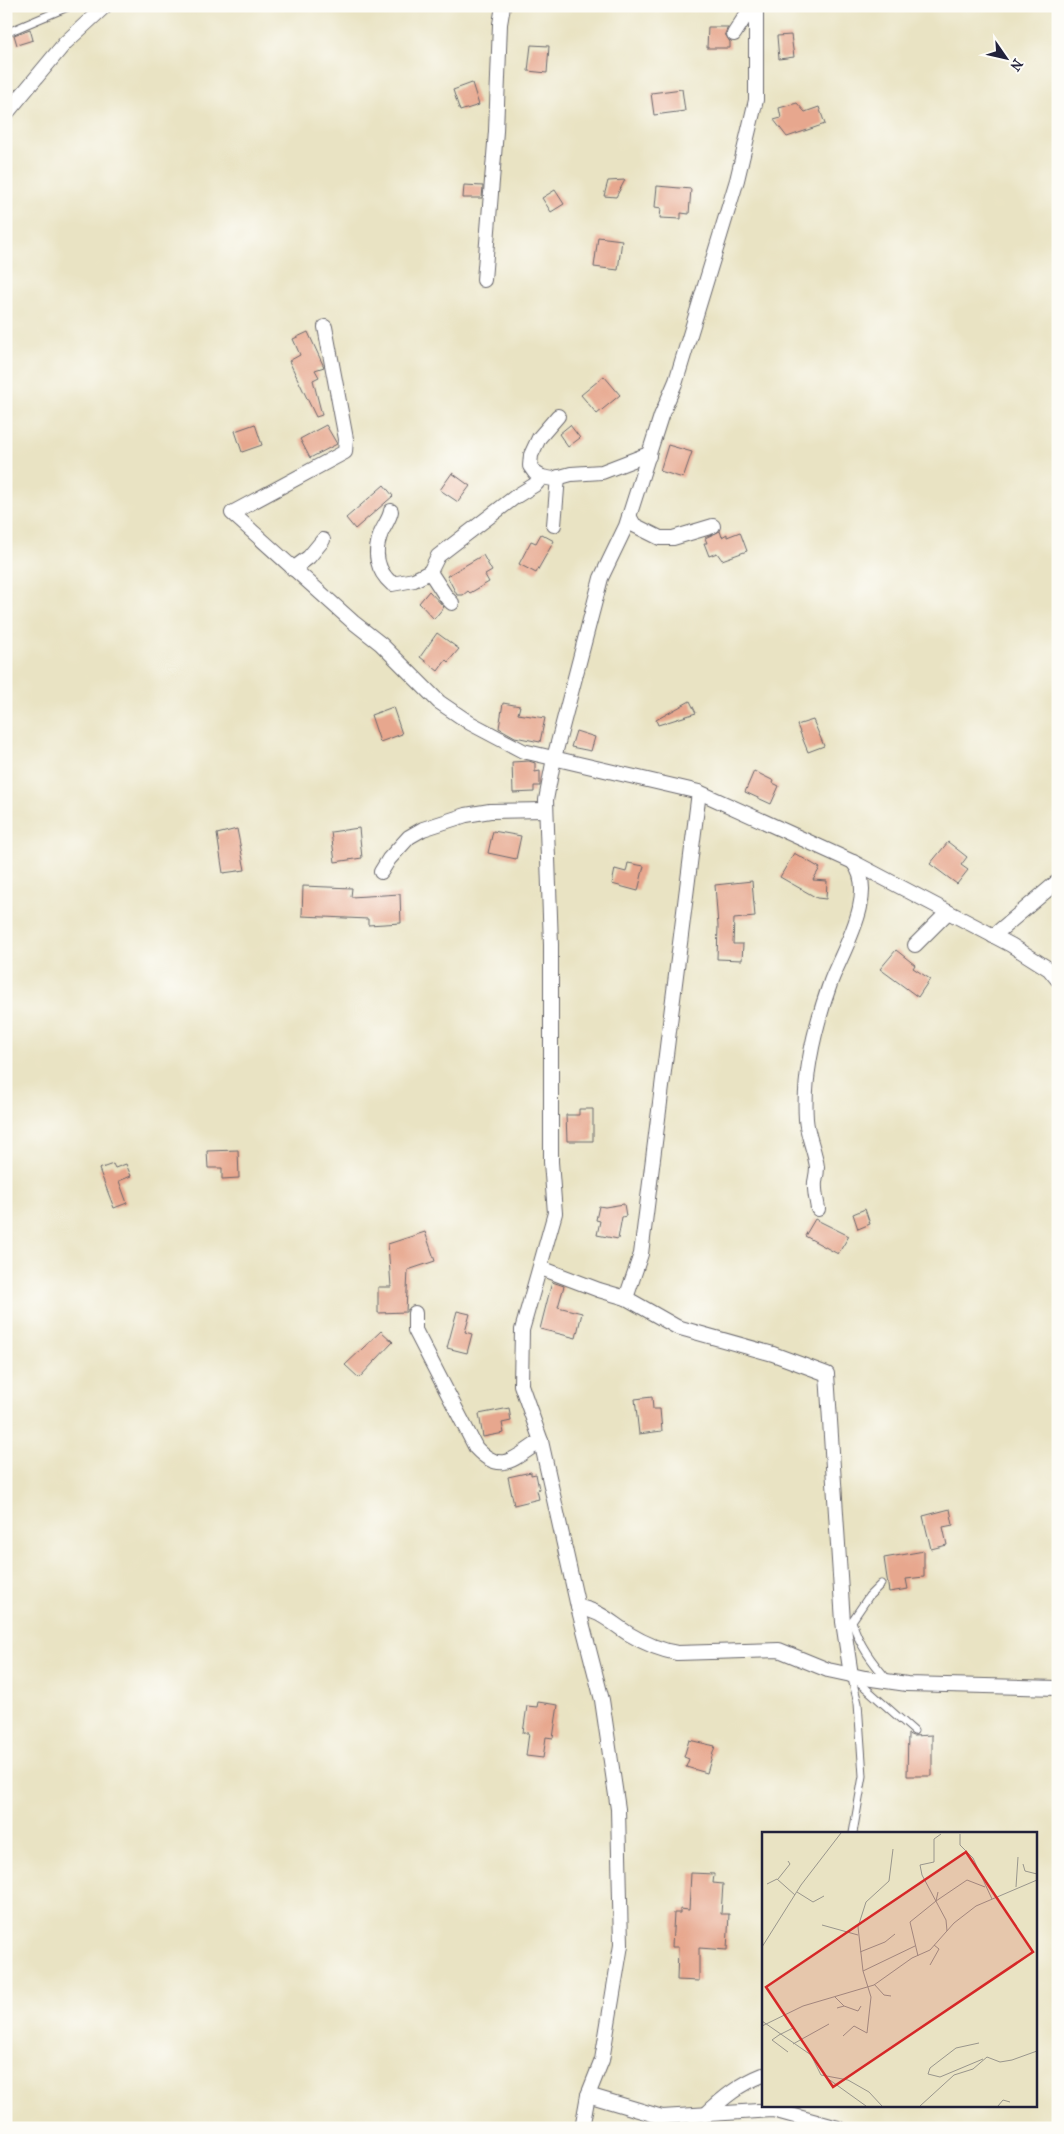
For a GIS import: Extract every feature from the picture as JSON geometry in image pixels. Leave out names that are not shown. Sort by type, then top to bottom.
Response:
[{"type":"street","points":[[6,114],[65,43],[106,6]]},
{"type":"street","points":[[484,280],[496,131],[502,6]]},
{"type":"street","points":[[734,34],[752,6]]},
{"type":"street","points":[[582,2128],[588,2095],[602,2060],[621,1945],[618,1818],[602,1700],[578,1607],[541,1441],[521,1386],[522,1330],[555,1213],[551,1162],[551,945],[546,800],[554,758],[601,578],[629,516],[661,416],[676,381],[737,180],[756,100],[756,6]]},
{"type":"street","points":[[325,327],[346,439],[345,452],[232,513],[293,569],[381,644],[447,708],[470,724],[523,751],[699,792],[853,862],[993,936],[1049,970],[1058,980]]},
{"type":"street","points":[[558,416],[539,438],[531,455],[530,466],[535,473],[542,477],[558,478],[602,472],[646,455],[649,456]]},
{"type":"street","points":[[391,511],[380,536],[376,555],[381,575],[392,584],[408,582],[430,572],[438,556],[514,497],[536,484],[542,477]]},
{"type":"street","points":[[554,525],[558,478]]},
{"type":"street","points":[[629,516],[634,524],[660,538],[674,538],[713,526]]},
{"type":"street","points":[[293,569],[309,557],[323,540]]},
{"type":"street","points":[[430,572],[452,603]]},
{"type":"street","points":[[626,1298],[641,1254],[699,792]]},
{"type":"street","points":[[381,872],[389,859],[409,837],[423,829],[466,815],[490,811],[546,810]]},
{"type":"street","points":[[818,1209],[815,1183],[817,1165],[806,1120],[805,1092],[813,1048],[827,995],[858,916],[861,885],[858,868],[853,862]]},
{"type":"street","points":[[993,936],[1058,881]]},
{"type":"street","points":[[915,945],[948,912]]},
{"type":"street","points":[[541,1268],[626,1298],[677,1327],[773,1354],[827,1374],[843,1622],[851,1675]]},
{"type":"street","points":[[415,1312],[415,1330],[476,1448],[484,1457],[493,1462],[505,1464],[541,1441]]},
{"type":"street","points":[[578,1607],[593,1610],[630,1635],[663,1650],[677,1653],[779,1650],[828,1670],[907,1684],[1058,1688]]},
{"type":"street","points":[[706,2115],[725,2096],[743,2083],[762,2075]]},
{"type":"street","points":[[588,2095],[662,2117],[773,2110],[838,2128]]},
{"type":"lane","points":[[6,34],[70,6]]},
{"type":"lane","points":[[881,1584],[869,1596],[852,1621],[856,1637],[871,1661],[888,1681]]},
{"type":"lane","points":[[851,1675],[914,1731]]},
{"type":"lane","points":[[851,1675],[858,1703],[863,1776],[853,1832]]},
{"type":"building","points":[[708,27],[728,27],[725,34],[730,42],[730,48],[707,48]]},
{"type":"building","points":[[30,29],[33,40],[17,45],[14,35]]},
{"type":"building","points":[[791,35],[794,57],[779,59],[777,36]]},
{"type":"building","points":[[531,45],[549,46],[547,73],[528,71]]},
{"type":"building","points":[[472,83],[479,105],[460,111],[453,90]]},
{"type":"building","points":[[682,89],[685,111],[654,115],[651,93]]},
{"type":"building","points":[[797,103],[805,112],[819,107],[825,124],[787,137],[774,120],[781,118],[779,108]]},
{"type":"building","points":[[625,180],[616,197],[604,196],[608,181]]},
{"type":"building","points":[[464,185],[483,186],[482,198],[463,198]]},
{"type":"building","points":[[657,186],[691,189],[689,214],[681,213],[681,219],[660,218],[661,208],[655,207]]},
{"type":"building","points":[[555,190],[564,204],[551,212],[542,198]]},
{"type":"building","points":[[598,237],[622,240],[618,270],[594,267]]},
{"type":"building","points":[[308,332],[324,367],[315,370],[319,377],[313,380],[322,415],[316,417],[289,361],[300,355],[293,339]]},
{"type":"building","points":[[604,376],[620,395],[597,414],[581,395]]},
{"type":"building","points":[[255,424],[262,445],[242,452],[235,431]]},
{"type":"building","points":[[326,425],[337,444],[310,458],[300,439]]},
{"type":"building","points":[[570,425],[580,438],[568,447],[559,434]]},
{"type":"building","points":[[668,445],[692,452],[683,478],[660,471]]},
{"type":"building","points":[[452,473],[470,486],[458,502],[440,490]]},
{"type":"building","points":[[384,485],[393,496],[355,529],[346,518]]},
{"type":"building","points":[[720,531],[722,537],[727,534],[727,537],[740,532],[747,551],[722,560],[717,553],[709,556],[704,543],[707,543],[705,538]]},
{"type":"building","points":[[541,534],[554,541],[536,573],[519,564],[531,541],[536,543]]},
{"type":"building","points":[[483,555],[492,571],[485,575],[489,582],[470,593],[468,591],[463,595],[457,595],[447,576]]},
{"type":"building","points":[[429,591],[444,607],[434,619],[419,603]]},
{"type":"building","points":[[437,633],[459,649],[448,662],[446,660],[438,671],[420,657]]},
{"type":"building","points":[[690,701],[696,713],[658,725],[656,720]]},
{"type":"building","points":[[503,703],[520,706],[518,714],[545,718],[540,742],[515,737],[499,728]]},
{"type":"building","points":[[393,707],[402,734],[380,742],[371,715]]},
{"type":"building","points":[[813,720],[824,746],[808,752],[797,725]]},
{"type":"building","points":[[576,731],[595,737],[591,751],[571,747]]},
{"type":"building","points":[[529,761],[535,763],[535,772],[540,771],[540,786],[534,786],[534,792],[513,793],[512,762]]},
{"type":"building","points":[[754,771],[774,781],[773,783],[779,786],[771,804],[745,792]]},
{"type":"building","points":[[359,828],[362,858],[335,862],[331,832]]},
{"type":"building","points":[[237,829],[245,870],[223,873],[217,834]]},
{"type":"building","points":[[493,831],[521,836],[516,859],[488,853]]},
{"type":"building","points":[[948,842],[967,857],[961,865],[968,870],[957,884],[930,864]]},
{"type":"building","points":[[794,853],[820,868],[813,880],[827,881],[826,899],[817,898],[780,877]]},
{"type":"building","points":[[628,863],[644,866],[638,891],[612,884],[615,869],[626,872]]},
{"type":"building","points":[[752,881],[755,917],[734,919],[733,944],[743,944],[742,960],[717,959],[718,926],[715,885]]},
{"type":"building","points":[[303,886],[352,888],[351,897],[400,894],[401,923],[368,925],[368,919],[302,916]]},
{"type":"building","points":[[896,950],[915,965],[913,968],[930,979],[918,997],[880,969]]},
{"type":"building","points":[[579,1109],[593,1109],[593,1141],[567,1141],[566,1115],[579,1115]]},
{"type":"building","points":[[238,1150],[239,1178],[222,1179],[222,1168],[208,1168],[207,1151]]},
{"type":"building","points":[[113,1164],[115,1168],[126,1164],[131,1176],[119,1181],[127,1203],[114,1208],[99,1169]]},
{"type":"building","points":[[624,1204],[626,1216],[622,1217],[618,1239],[597,1235],[600,1221],[596,1220],[599,1206]]},
{"type":"building","points":[[865,1209],[870,1224],[858,1229],[853,1214]]},
{"type":"building","points":[[815,1219],[849,1236],[838,1254],[805,1236]]},
{"type":"building","points":[[425,1232],[435,1261],[408,1270],[406,1312],[378,1313],[378,1287],[391,1287],[388,1244]]},
{"type":"building","points":[[552,1282],[564,1286],[558,1307],[582,1313],[576,1338],[540,1329]]},
{"type":"building","points":[[457,1311],[470,1314],[465,1332],[472,1334],[467,1353],[447,1348]]},
{"type":"building","points":[[381,1331],[393,1342],[359,1378],[345,1365]]},
{"type":"building","points":[[652,1397],[653,1409],[660,1409],[662,1431],[639,1434],[635,1399]]},
{"type":"building","points":[[509,1408],[511,1421],[502,1423],[504,1433],[483,1437],[479,1414]]},
{"type":"building","points":[[531,1472],[531,1475],[536,1474],[539,1499],[514,1505],[508,1477]]},
{"type":"building","points":[[950,1509],[953,1525],[943,1527],[947,1545],[931,1549],[923,1516]]},
{"type":"building","points":[[924,1551],[924,1577],[906,1579],[908,1589],[889,1592],[884,1558]]},
{"type":"building","points":[[538,1702],[558,1705],[553,1738],[546,1737],[543,1758],[526,1756],[529,1733],[523,1733],[527,1706],[537,1707]]},
{"type":"building","points":[[908,1734],[913,1736],[932,1735],[932,1776],[907,1776]]},
{"type":"building","points":[[689,1740],[715,1746],[707,1773],[686,1767],[689,1759],[684,1757]]},
{"type":"building","points":[[691,1873],[714,1874],[713,1883],[723,1884],[721,1914],[729,1914],[727,1950],[699,1948],[699,1981],[677,1980],[678,1947],[672,1947],[674,1913],[680,1913],[680,1909],[689,1910]]}]
